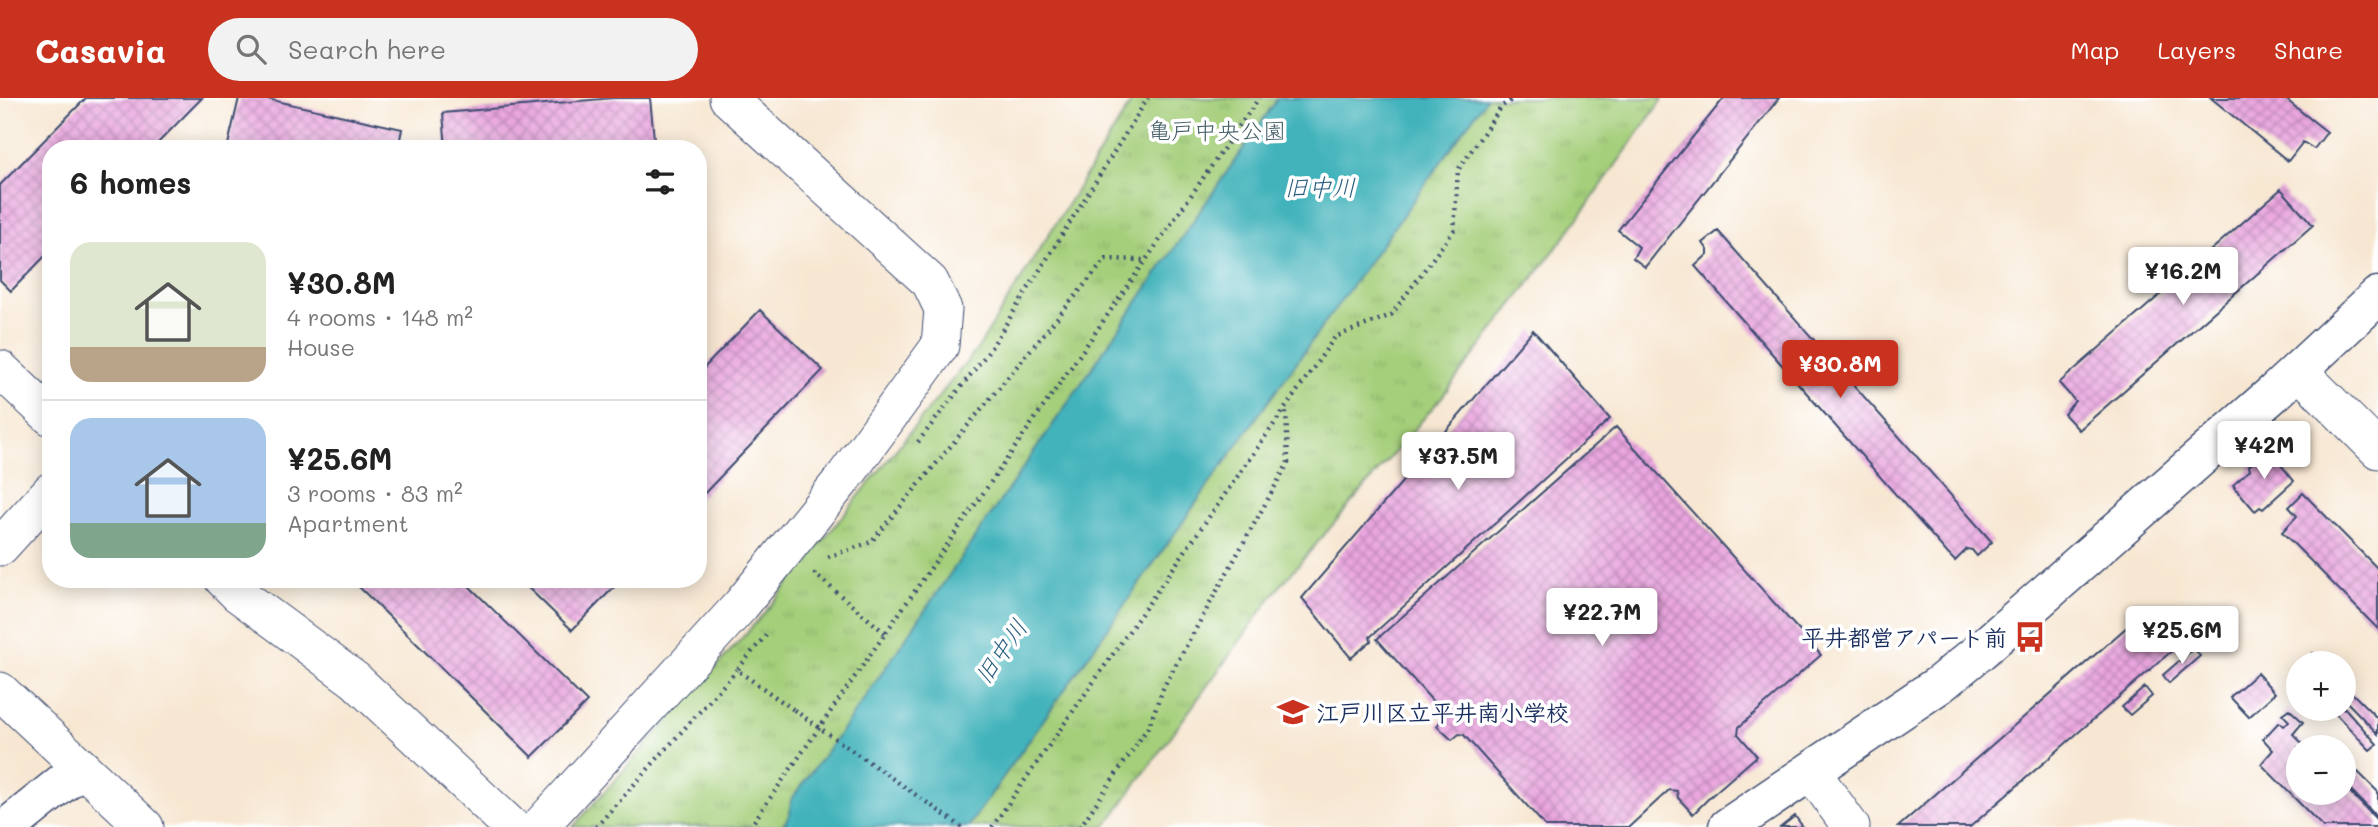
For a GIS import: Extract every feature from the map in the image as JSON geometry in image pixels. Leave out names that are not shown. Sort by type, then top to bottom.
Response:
[{"type":"street","points":[[539,827],[741,605],[846,475],[940,346],[943,309],[930,282],[728,98]]},
{"type":"street","points":[[1728,827],[1940,684],[2298,370],[2378,296]]},
{"type":"street","points":[[0,369],[42,409]]},
{"type":"street","points":[[2298,370],[2378,450]]},
{"type":"street","points":[[0,547],[42,501]]},
{"type":"street","points":[[232,588],[355,680],[512,827]]},
{"type":"street","points":[[0,691],[145,827]]},
{"type":"street","points":[[8,827],[81,768]]},
{"type":"street","points":[[1811,771],[1851,827]]},
{"type":"path","points":[[913,449],[989,351],[1149,98]]},
{"type":"path","points":[[750,827],[1259,98]]},
{"type":"path","points":[[992,827],[1335,337],[1391,315],[1454,230],[1458,170],[1502,106],[1515,98]]},
{"type":"path","points":[[828,557],[871,541],[1106,259],[1146,260]]},
{"type":"path","points":[[1080,827],[1149,726],[1164,686],[1288,463],[1286,407]]},
{"type":"path","points":[[837,546],[814,574],[884,633]]},
{"type":"path","points":[[596,827],[772,628]]},
{"type":"path","points":[[737,670],[962,827]]},
{"type":"green space","name":"亀戸中央公園","points":[[1134,98],[1278,98],[848,722],[791,800],[790,814],[782,827],[573,827],[767,610],[978,348]]},
{"type":"green space","points":[[1487,98],[1663,98],[1573,226],[1441,398],[1276,591],[1105,827],[968,827],[1244,435]]},
{"type":"water","name":"旧中川","points":[[1278,98],[1487,98],[1244,435],[968,827],[782,827],[790,814],[791,800],[848,722]]},
{"type":"building","points":[[86,98],[202,98],[161,140],[44,140]]},
{"type":"building","points":[[239,98],[263,98],[402,129],[400,140],[229,140]]},
{"type":"building","points":[[613,98],[650,98],[654,140],[445,140],[443,113]]},
{"type":"building","points":[[1724,98],[1779,98],[1645,267],[1633,258],[1639,247],[1618,230]]},
{"type":"building","points":[[2211,98],[2284,98],[2327,132],[2314,149],[2303,142],[2288,161]]},
{"type":"building","points":[[42,143],[42,259],[11,291],[0,280],[0,185]]},
{"type":"building","points":[[2281,189],[2313,225],[2079,430],[2064,414],[2075,401],[2059,383]]},
{"type":"building","points":[[1718,231],[1992,542],[1977,556],[1967,549],[1955,561],[1948,554],[1695,266],[1708,254],[1703,243]]},
{"type":"building","points":[[760,310],[823,370],[707,491],[707,365]]},
{"type":"building","points":[[1533,330],[1610,419],[1370,637],[1371,641],[1351,658],[1302,598]]},
{"type":"building","points":[[1616,427],[1821,655],[1739,727],[1738,734],[1757,756],[1693,814],[1678,798],[1677,791],[1669,790],[1629,827],[1546,827],[1464,735],[1459,734],[1452,740],[1437,726],[1445,715],[1377,639]]},
{"type":"building","points":[[2268,449],[2294,481],[2263,509],[2260,507],[2255,511],[2233,485]]},
{"type":"building","points":[[2303,493],[2378,569],[2378,629],[2282,532],[2297,516],[2289,507]]},
{"type":"building","points":[[360,588],[471,588],[587,702],[532,757]]},
{"type":"building","points":[[528,588],[613,588],[572,630]]},
{"type":"building","points":[[2151,606],[2166,622],[2174,616],[2190,635],[1970,827],[1898,827]]},
{"type":"building","points":[[2194,648],[2200,656],[2169,683],[2163,675]]},
{"type":"building","points":[[2257,673],[2275,693],[2249,717],[2230,697]]},
{"type":"building","points":[[2145,687],[2152,696],[2130,715],[2122,707]]},
{"type":"building","points":[[2356,697],[2378,719],[2378,734],[2356,711]]},
{"type":"building","points":[[2289,721],[2303,722],[2294,735],[2286,735],[2286,789],[2261,764],[2273,750],[2263,739],[2279,722],[2284,726]]},
{"type":"building","points":[[2342,721],[2356,721],[2377,744],[2370,750]]},
{"type":"building","points":[[2358,772],[2378,792],[2378,818],[2356,795]]},
{"type":"building","points":[[2356,798],[2378,821],[2378,827],[2323,827],[2301,805],[2356,805]]},
{"type":"building","points":[[1795,816],[1803,827],[1781,827]]},
{"type":"place","name":"平井都営アパート前","points":[[2030,637]]},
{"type":"place","name":"江戸川区立平井南小学校","points":[[1293,712]]}]
